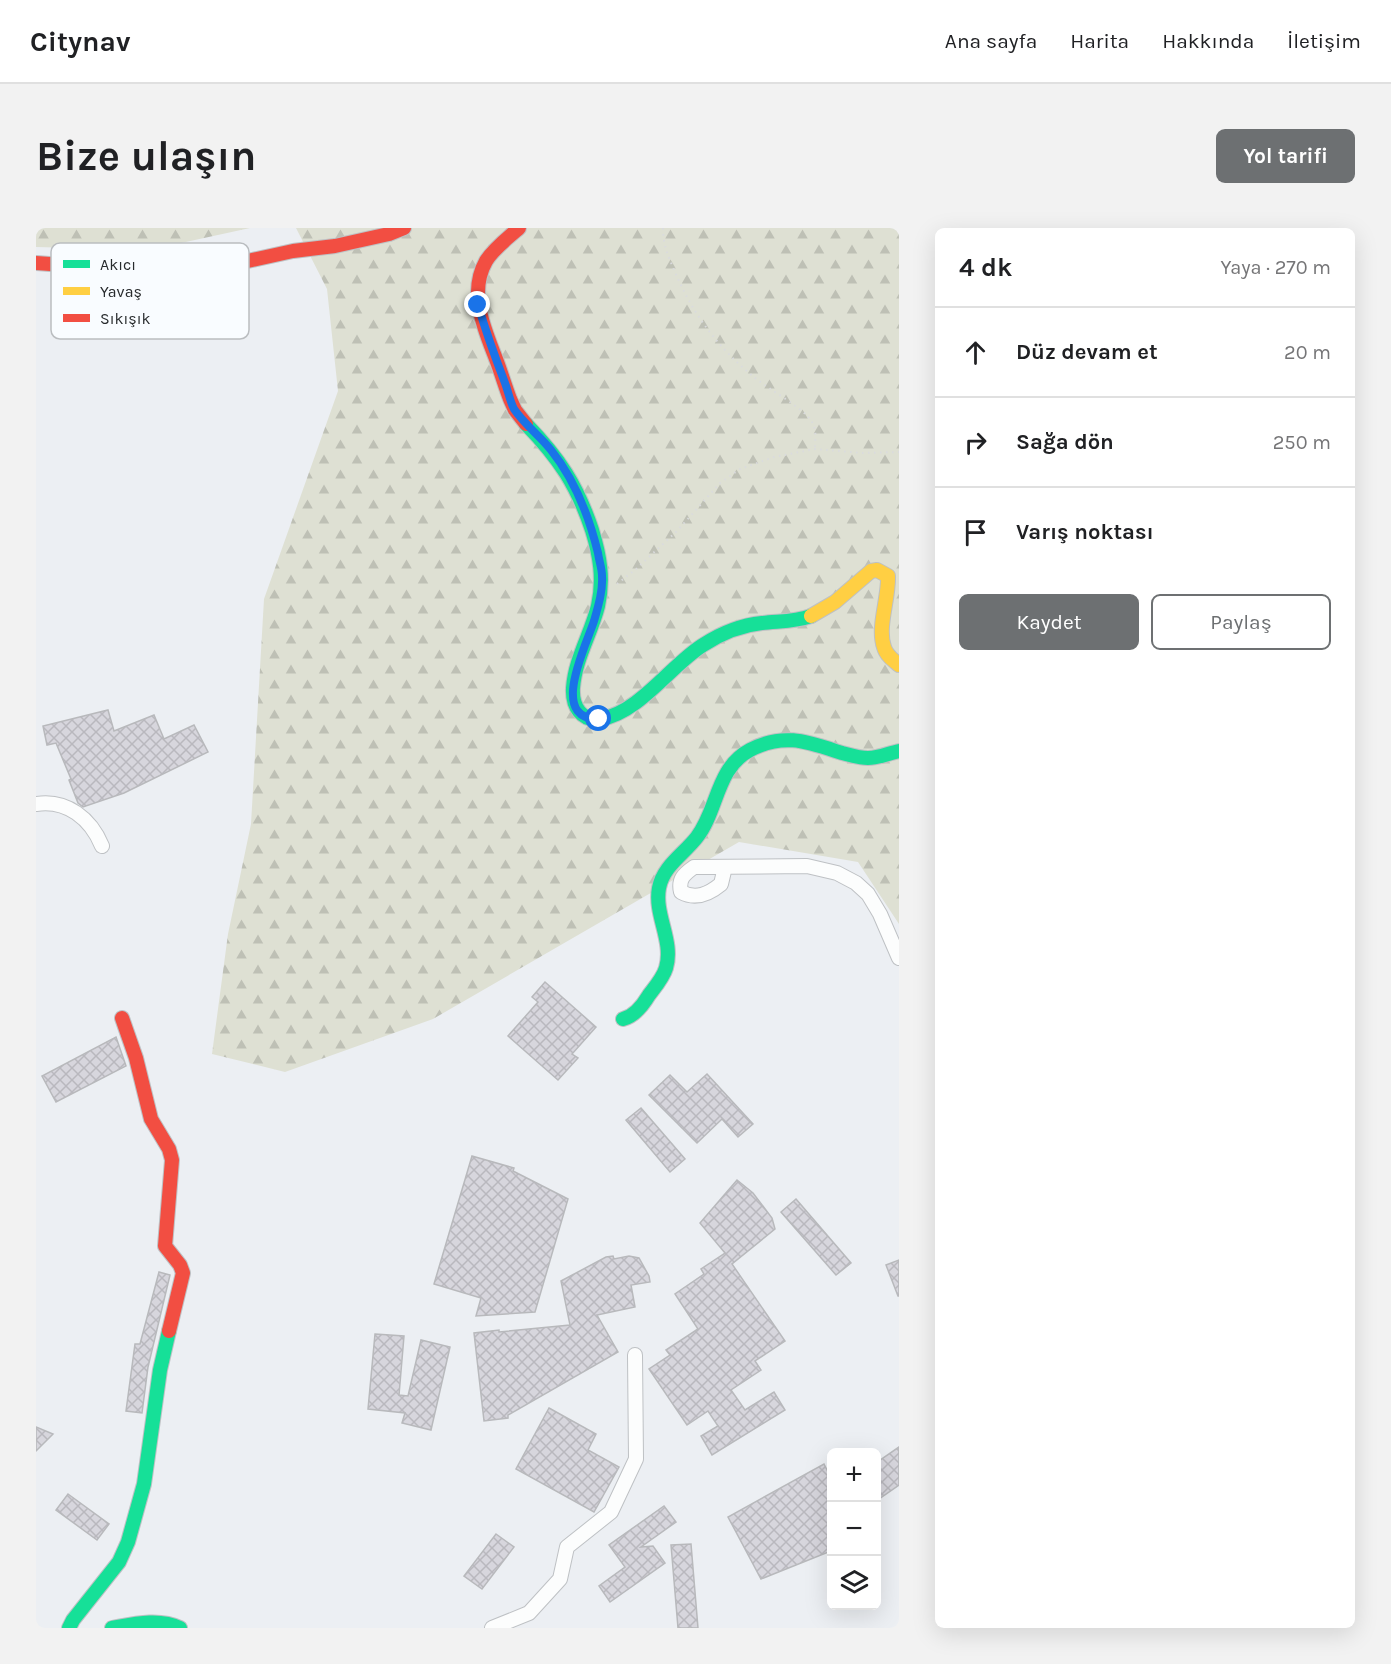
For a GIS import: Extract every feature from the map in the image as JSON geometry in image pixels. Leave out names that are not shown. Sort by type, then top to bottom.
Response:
[{"type":"street","points":[[249,261],[336,246],[389,234],[404,228]]},
{"type":"street","points":[[519,228],[487,260],[477,286],[478,305],[514,408],[552,451],[562,466],[584,506],[594,537],[602,576],[594,621],[573,681],[572,694],[580,714],[588,719],[613,716],[654,690],[693,653],[711,640],[733,630],[756,624],[809,617],[837,601],[871,571],[877,570],[888,576],[889,592],[882,644],[887,654],[899,665]]},
{"type":"street","points":[[36,263],[51,264]]},
{"type":"street","points":[[623,1019],[633,1014],[646,1000],[666,971],[667,948],[659,894],[662,878],[696,838],[733,762],[769,741],[786,738],[866,759],[899,751]]},
{"type":"street","points":[[36,804],[53,803],[78,813],[91,825],[102,846]]},
{"type":"street","points":[[725,867],[807,866],[837,873],[856,883],[868,894],[880,914],[899,958]]},
{"type":"street","points":[[69,1628],[119,1562],[128,1542],[144,1484],[160,1371],[183,1273],[180,1263],[166,1250],[165,1246],[172,1160],[169,1149],[151,1119],[136,1058],[122,1018]]},
{"type":"street","points":[[492,1628],[529,1613],[560,1579],[567,1547],[611,1512],[636,1459],[635,1355]]},
{"type":"street","points":[[112,1628],[132,1624],[174,1624],[180,1628]]},
{"type":"path","points":[[663,228],[663,244],[676,275],[704,325],[726,352],[755,378],[812,422],[815,432],[815,449]]},
{"type":"path","points":[[600,596],[636,569],[677,531],[720,483],[740,469],[774,457],[815,449],[862,453],[899,452]]},
{"type":"green space","points":[[36,228],[250,228],[181,243],[51,243],[51,247],[36,247]]},
{"type":"green space","points":[[296,228],[899,228],[899,924],[858,862],[739,842],[433,1019],[285,1072],[212,1054],[228,934],[251,824],[264,599],[338,391],[327,289]]},
{"type":"building","points":[[108,710],[114,731],[154,715],[164,739],[194,725],[208,752],[124,793],[83,807],[78,803],[56,743],[47,745],[43,726]]},
{"type":"building","points":[[545,982],[596,1027],[572,1054],[578,1058],[558,1080],[508,1036],[538,1002],[532,997]]},
{"type":"building","points":[[116,1037],[126,1066],[56,1102],[42,1076]]},
{"type":"building","points":[[707,1074],[753,1124],[738,1137],[722,1119],[697,1143],[649,1095],[670,1075],[687,1092]]},
{"type":"building","points":[[641,1108],[685,1159],[670,1172],[626,1120]]},
{"type":"building","points":[[472,1156],[514,1168],[513,1171],[568,1199],[535,1312],[476,1316],[481,1298],[434,1284]]},
{"type":"building","points":[[737,1180],[753,1193],[772,1218],[775,1229],[732,1264],[785,1341],[755,1361],[761,1370],[731,1390],[745,1410],[774,1392],[785,1410],[712,1455],[701,1436],[718,1426],[708,1411],[687,1425],[649,1369],[670,1355],[666,1350],[698,1329],[675,1294],[704,1274],[701,1269],[725,1253],[700,1223]]},
{"type":"building","points":[[796,1199],[851,1263],[836,1275],[781,1212]]},
{"type":"building","points":[[613,1256],[614,1259],[629,1256],[639,1258],[650,1282],[631,1285],[635,1307],[597,1315],[618,1352],[508,1415],[508,1418],[484,1421],[474,1333],[570,1325],[561,1281],[606,1257]]},
{"type":"building","points":[[899,1260],[899,1296],[898,1296],[886,1265]]},
{"type":"building","points":[[159,1272],[170,1275],[148,1367],[142,1413],[126,1411],[135,1344],[140,1344]]},
{"type":"building","points":[[375,1334],[404,1336],[399,1395],[408,1396],[421,1340],[450,1347],[431,1430],[402,1423],[405,1413],[368,1409]]},
{"type":"building","points":[[549,1408],[596,1434],[588,1450],[619,1467],[594,1512],[516,1469]]},
{"type":"building","points":[[36,1427],[53,1434],[36,1451]]},
{"type":"building","points":[[899,1447],[899,1485],[881,1498],[881,1460]]},
{"type":"building","points":[[824,1464],[827,1470],[827,1553],[761,1579],[728,1517]]},
{"type":"building","points":[[68,1494],[109,1524],[97,1540],[56,1510]]},
{"type":"building","points":[[664,1506],[676,1522],[641,1547],[653,1546],[665,1563],[610,1602],[599,1586],[625,1567],[609,1545]]},
{"type":"building","points":[[496,1534],[514,1547],[482,1589],[464,1576]]},
{"type":"building","points":[[691,1544],[698,1628],[678,1628],[671,1545]]},
{"type":"traffic: fast","points":[[526,424],[566,473],[580,499],[592,530],[599,558],[601,586],[598,606],[574,677],[574,701],[583,715],[588,718],[601,719],[615,715],[629,707],[691,654],[724,634],[754,624],[811,616]]},
{"type":"traffic: fast","points":[[623,1019],[635,1013],[641,1006],[661,979],[666,968],[668,948],[658,898],[661,880],[669,867],[697,837],[724,778],[739,758],[762,745],[785,740],[807,742],[865,758],[899,751]]},
{"type":"traffic: fast","points":[[69,1628],[119,1562],[128,1542],[144,1484],[160,1370],[169,1331]]},
{"type":"traffic: fast","points":[[112,1628],[155,1623],[180,1628]]},
{"type":"traffic: slow","points":[[811,616],[835,602],[871,571],[877,570],[888,576],[882,639],[886,652],[899,665]]},
{"type":"traffic: jam","points":[[249,261],[293,251],[335,246],[389,234],[404,228]]},
{"type":"traffic: jam","points":[[519,228],[497,247],[486,261],[478,285],[478,298],[483,323],[510,399],[526,424]]},
{"type":"traffic: jam","points":[[36,263],[51,264]]},
{"type":"traffic: jam","points":[[122,1018],[136,1058],[151,1119],[169,1149],[172,1160],[165,1246],[180,1265],[183,1273],[169,1331]]},
{"type":"route","points":[[478,305],[514,408],[552,451],[562,466],[584,506],[594,537],[602,576],[600,596],[594,621],[573,681],[572,694],[580,714],[588,719],[599,719]]}]
